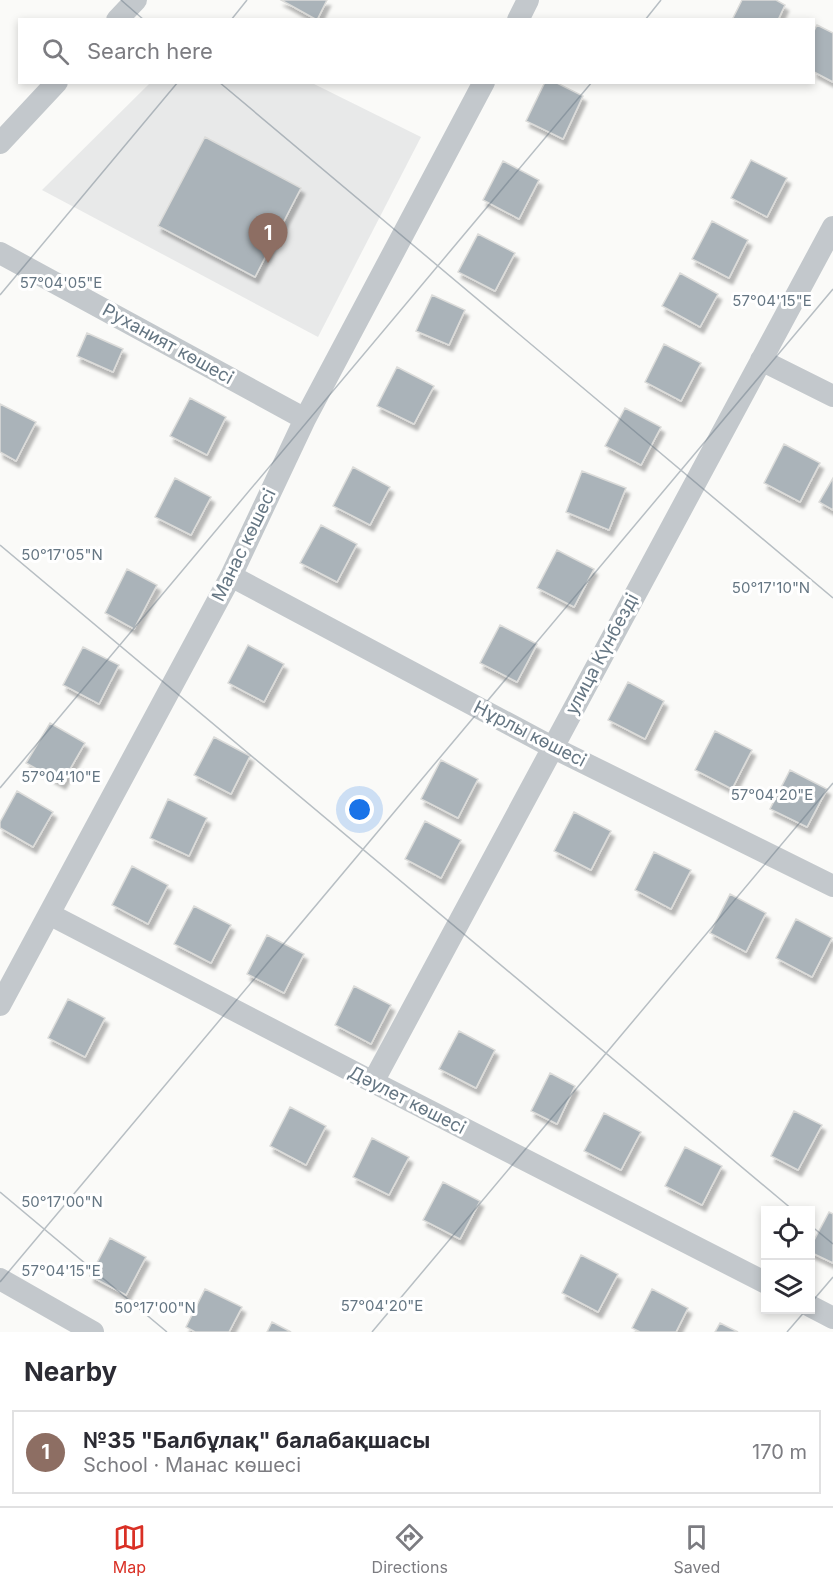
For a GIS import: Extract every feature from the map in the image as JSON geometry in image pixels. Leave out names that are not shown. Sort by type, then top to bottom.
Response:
[{"type":"street","points":[[119,18],[136,0]]},
{"type":"street","points":[[519,18],[528,0]]},
{"type":"street","points":[[0,142],[55,84]]},
{"type":"street","name":"Манас көшесі","points":[[0,1005],[231,576],[305,419],[483,84]]},
{"type":"street","name":"улица Күнбезді","points":[[373,1082],[833,227]]},
{"type":"street","name":"Руханият көшесі","points":[[0,253],[305,419]]},
{"type":"street","points":[[761,360],[833,396]]},
{"type":"street","name":"Нұрлы көшесі","points":[[231,576],[552,747],[833,886]]},
{"type":"street","name":"Дәулет көшесі","points":[[49,914],[761,1281]]},
{"type":"street","points":[[0,1279],[93,1332]]},
{"type":"street","points":[[815,1309],[833,1318]]},
{"type":"shaded area","points":[[149,84],[314,84],[421,137],[318,337],[42,190]]},
{"type":"building","points":[[281,0],[327,0],[318,18],[313,18]]},
{"type":"building","points":[[742,0],[776,0],[785,5],[779,18],[733,18]]},
{"type":"building","points":[[817,25],[833,33],[833,82],[815,73],[815,29]]},
{"type":"building","points":[[544,84],[559,84],[583,96],[563,139],[526,121]]},
{"type":"building","points":[[205,137],[301,188],[255,277],[158,226]]},
{"type":"building","points":[[751,160],[787,178],[767,217],[731,198]]},
{"type":"building","points":[[503,161],[539,180],[519,219],[483,200]]},
{"type":"building","points":[[712,221],[748,240],[729,278],[692,259]]},
{"type":"building","points":[[478,234],[515,253],[495,291],[458,272]]},
{"type":"building","points":[[680,273],[718,294],[700,327],[662,306]]},
{"type":"building","points":[[432,295],[465,310],[449,345],[416,331]]},
{"type":"building","points":[[87,333],[123,349],[113,372],[77,356]]},
{"type":"building","points":[[664,344],[701,363],[681,401],[645,382]]},
{"type":"building","points":[[397,367],[434,386],[414,424],[377,406]]},
{"type":"building","points":[[190,398],[226,417],[207,455],[170,436]]},
{"type":"building","points":[[0,404],[36,422],[16,461],[0,452]]},
{"type":"building","points":[[625,408],[661,427],[641,465],[605,446]]},
{"type":"building","points":[[784,444],[820,463],[800,502],[764,483]]},
{"type":"building","points":[[353,467],[390,487],[370,525],[333,506]]},
{"type":"building","points":[[582,471],[626,488],[609,530],[566,512]]},
{"type":"building","points":[[175,478],[211,497],[191,535],[155,517]]},
{"type":"building","points":[[833,478],[833,510],[819,502]]},
{"type":"building","points":[[321,525],[357,544],[337,582],[300,563]]},
{"type":"building","points":[[557,550],[594,569],[574,607],[537,588]]},
{"type":"building","points":[[127,569],[157,585],[134,629],[105,613]]},
{"type":"building","points":[[500,625],[537,644],[517,682],[480,663]]},
{"type":"building","points":[[248,645],[284,664],[264,702],[228,683]]},
{"type":"building","points":[[83,647],[119,665],[99,704],[63,685]]},
{"type":"building","points":[[628,682],[664,701],[645,739],[608,720]]},
{"type":"building","points":[[50,723],[85,743],[62,783],[26,763]]},
{"type":"building","points":[[715,731],[752,750],[732,789],[695,770]]},
{"type":"building","points":[[214,737],[250,756],[231,794],[194,775]]},
{"type":"building","points":[[441,760],[478,779],[458,818],[421,799]]},
{"type":"building","points":[[790,770],[827,789],[807,827],[770,809]]},
{"type":"building","points":[[17,791],[53,812],[33,847],[0,828],[0,822]]},
{"type":"building","points":[[168,799],[207,818],[189,856],[150,838]]},
{"type":"building","points":[[574,812],[611,831],[591,870],[554,851]]},
{"type":"building","points":[[425,821],[461,840],[441,878],[405,859]]},
{"type":"building","points":[[654,852],[691,870],[671,909],[635,890]]},
{"type":"building","points":[[132,866],[168,885],[148,924],[112,905]]},
{"type":"building","points":[[730,894],[766,913],[746,952],[710,933]]},
{"type":"building","points":[[194,906],[231,925],[211,963],[174,944]]},
{"type":"building","points":[[796,919],[832,938],[812,977],[776,958]]},
{"type":"building","points":[[267,935],[304,954],[284,993],[247,974]]},
{"type":"building","points":[[354,986],[391,1005],[371,1044],[335,1025]]},
{"type":"building","points":[[68,999],[105,1018],[85,1057],[48,1038]]},
{"type":"building","points":[[459,1031],[495,1050],[476,1088],[439,1069]]},
{"type":"building","points":[[550,1073],[575,1086],[557,1124],[531,1111]]},
{"type":"building","points":[[290,1107],[326,1126],[306,1165],[270,1146]]},
{"type":"building","points":[[794,1111],[822,1125],[798,1170],[771,1156]]},
{"type":"building","points":[[604,1113],[641,1132],[621,1170],[584,1151]]},
{"type":"building","points":[[372,1138],[409,1157],[389,1195],[353,1177]]},
{"type":"building","points":[[685,1147],[722,1166],[702,1205],[665,1186]]},
{"type":"building","points":[[443,1182],[480,1201],[460,1239],[423,1220]]},
{"type":"building","points":[[829,1212],[833,1214],[833,1263],[815,1254],[815,1239]]},
{"type":"building","points":[[110,1238],[146,1257],[126,1295],[90,1276]]},
{"type":"building","points":[[581,1255],[618,1274],[598,1312],[562,1293]]},
{"type":"building","points":[[205,1289],[242,1307],[229,1332],[195,1332],[186,1327]]},
{"type":"building","points":[[652,1289],[688,1308],[676,1332],[640,1332],[632,1328]]},
{"type":"building","points":[[272,1322],[291,1332],[267,1332]]},
{"type":"building","points":[[720,1323],[738,1332],[715,1332]]},
{"type":"place","name":"№35 \"Балбұлақ\" балабақшасы","points":[[268,263]]}]
